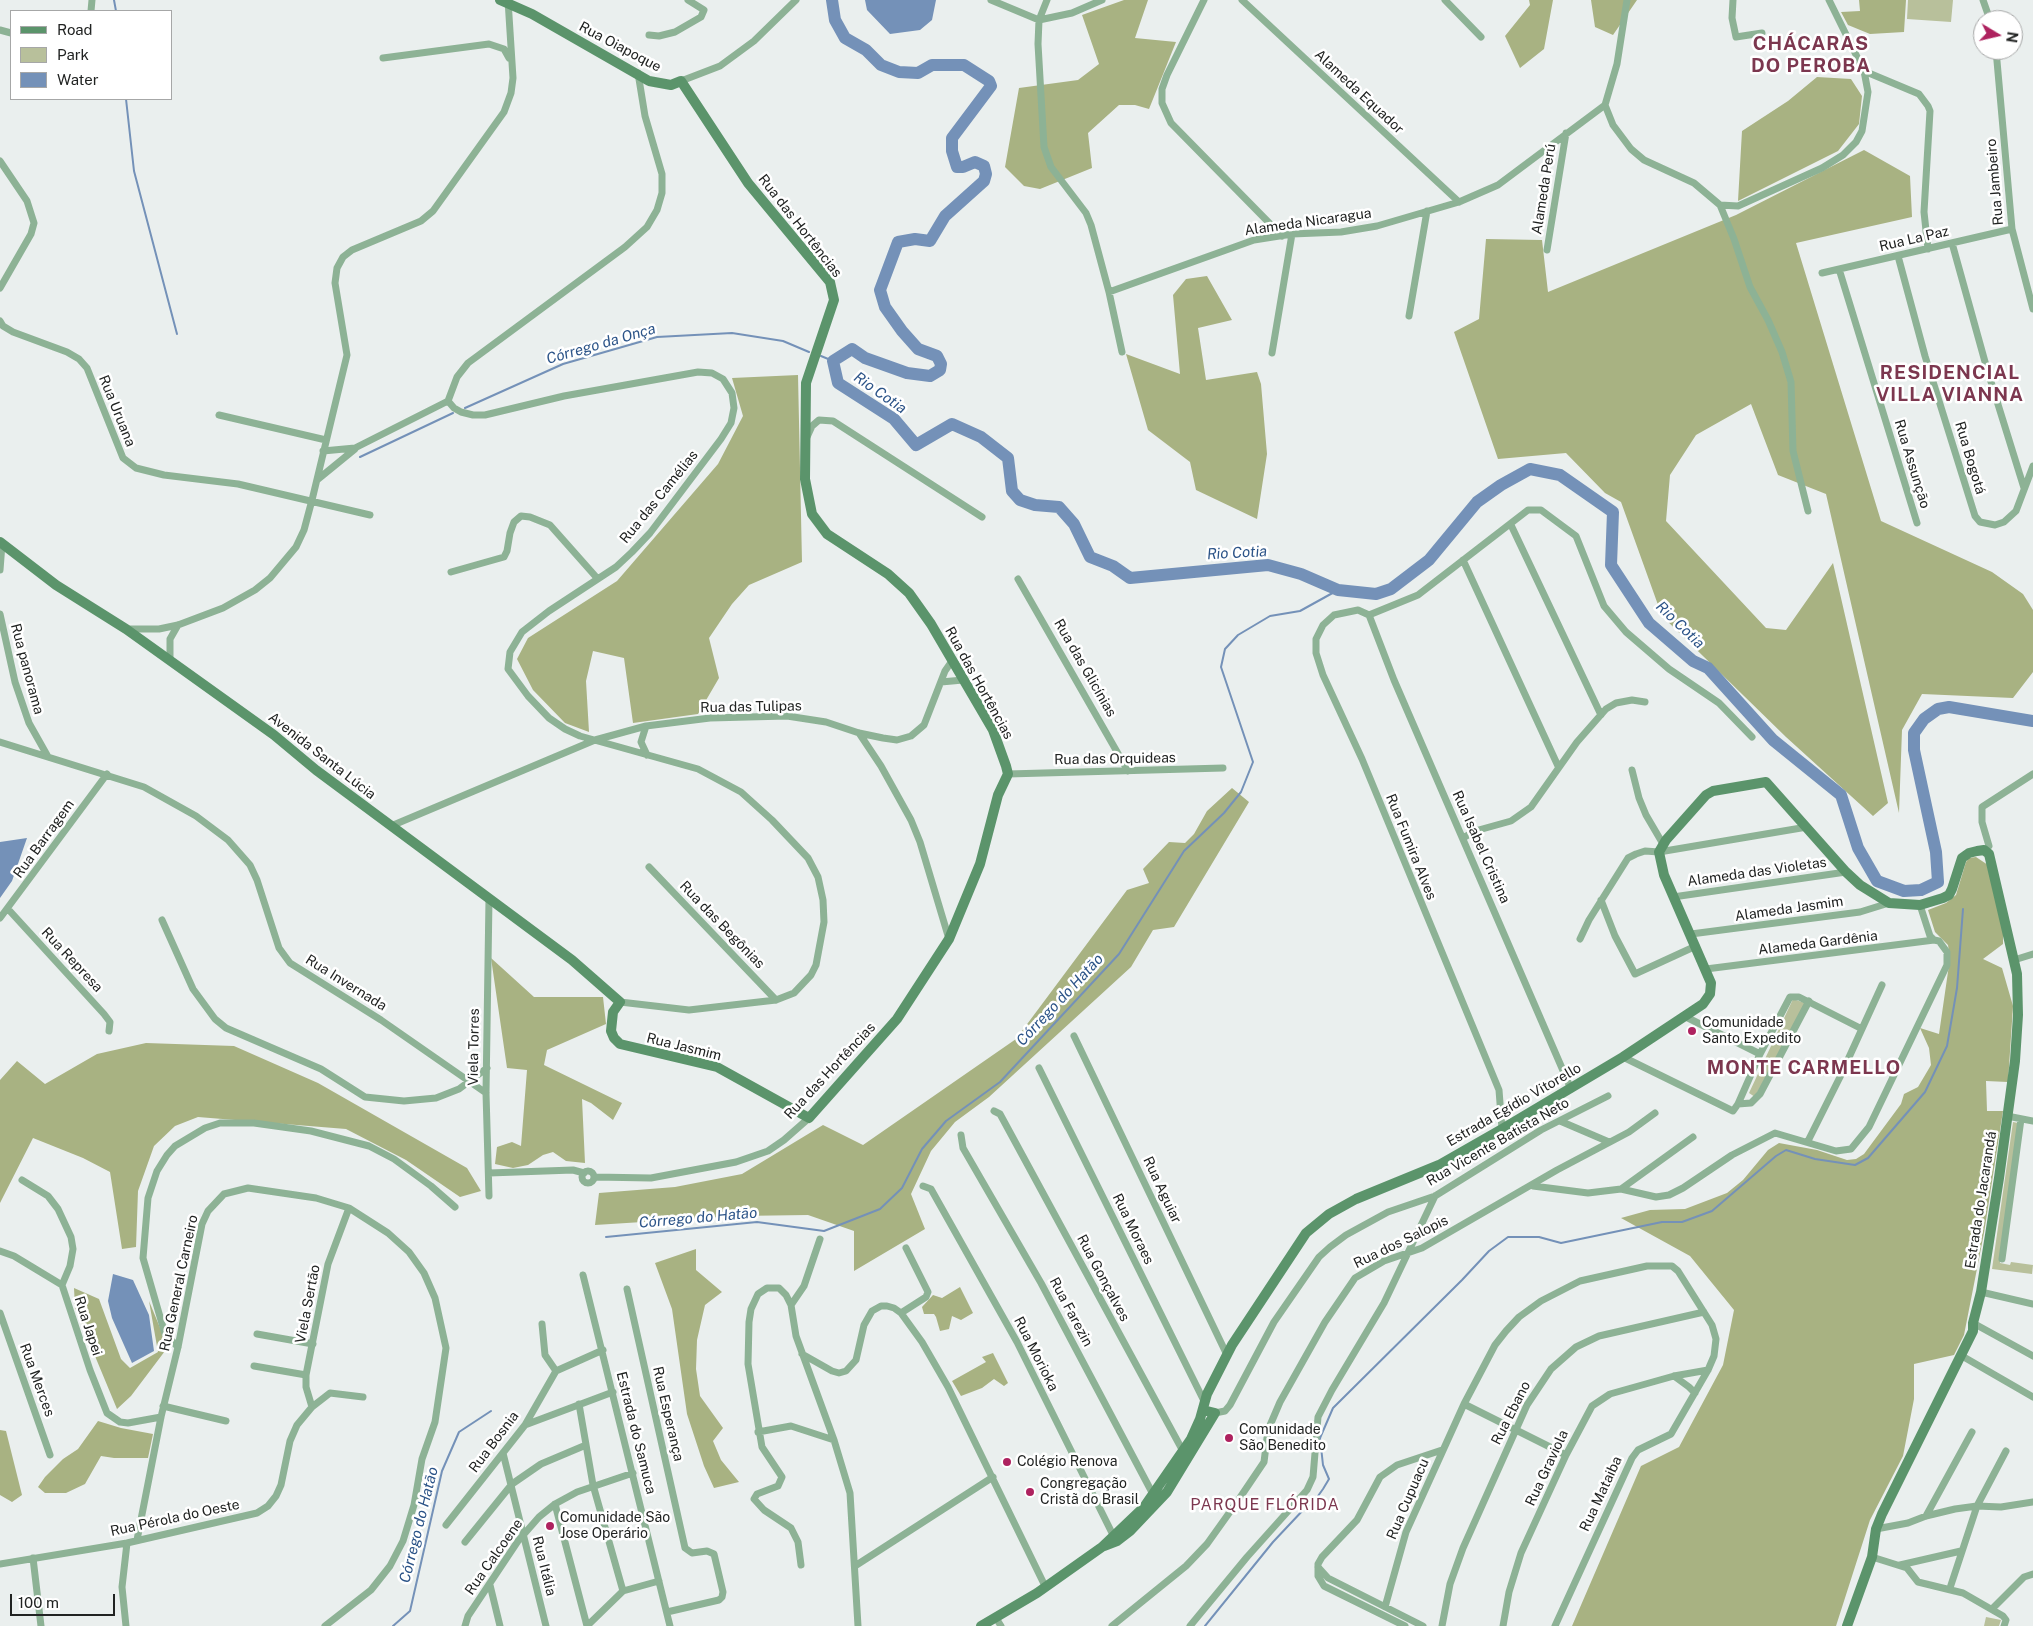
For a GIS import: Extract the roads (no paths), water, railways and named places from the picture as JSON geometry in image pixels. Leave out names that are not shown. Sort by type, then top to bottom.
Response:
[{"type":"street","points":[[649,35],[667,35],[701,17],[704,10],[688,0]]},
{"type":"street","name":"Rua Oiapoque","points":[[505,1],[532,14],[649,81],[671,85],[720,66],[754,41],[796,0]]},
{"type":"street","points":[[991,0],[1039,20],[1072,13],[1102,0]]},
{"type":"street","points":[[1047,0],[1039,20],[1040,96],[1044,147],[1051,167],[1086,213],[1091,225],[1109,292],[1122,352]]},
{"type":"street","points":[[1204,0],[1167,75],[1162,89],[1162,103],[1171,123],[1282,236]]},
{"type":"street","name":"Alameda Equador","points":[[1242,0],[1459,202]]},
{"type":"street","points":[[1445,0],[1481,37]]},
{"type":"street","points":[[1627,0],[1617,64],[1605,105],[1613,125],[1631,149],[1644,160],[1694,183],[1720,205],[1750,287],[1768,320],[1782,352],[1791,382],[1793,451],[1808,510]]},
{"type":"street","points":[[1733,0],[1732,18],[1736,37],[1762,33]]},
{"type":"street","points":[[1720,205],[1738,206],[1822,168],[1843,155],[1856,142],[1862,131],[1868,92],[1864,71],[1829,0]]},
{"type":"street","points":[[126,629],[159,629],[178,625],[223,608],[270,578],[296,547],[304,530],[312,500],[347,355],[335,283],[337,268],[343,256],[352,250],[421,221],[441,202],[504,112],[511,94],[513,78],[505,1]]},
{"type":"street","points":[[383,58],[489,44],[504,49],[511,63]]},
{"type":"street","name":"Rua Jambeiro","points":[[1997,60],[2012,229],[2033,308]]},
{"type":"street","points":[[1864,71],[1919,94],[1930,111],[1924,212],[1928,249]]},
{"type":"street","points":[[317,480],[355,448],[448,401],[457,376],[468,364],[625,246],[647,227],[657,210],[662,193],[662,174],[645,116],[638,73]]},
{"type":"street","name":"Rua das Hortências","points":[[489,1173],[573,1170],[584,1173],[590,1171],[595,1177],[650,1178],[736,1162],[772,1148],[809,1118],[897,1019],[949,939],[980,864],[998,795],[1008,774],[993,730],[910,593],[888,574],[827,534],[818,525],[812,514],[807,499],[805,479],[807,438],[806,383],[834,300],[832,288],[748,183],[681,82]]},
{"type":"street","name":"Alameda Nicaragua","points":[[1109,292],[1254,240],[1292,234],[1341,232],[1377,226],[1459,202],[1498,185],[1605,105]]},
{"type":"street","name":"Alameda Perú","points":[[1547,250],[1566,133]]},
{"type":"street","points":[[0,288],[31,234],[34,223],[27,201],[1,166]]},
{"type":"street","points":[[1409,316],[1427,211]]},
{"type":"street","name":"Rua La Paz","points":[[1822,273],[2012,229]]},
{"type":"street","points":[[1272,353],[1292,234]]},
{"type":"street","points":[[1952,243],[1987,369],[2024,488]]},
{"type":"street","name":"Rua Bogotá","points":[[1898,256],[1925,356],[1975,516],[1986,525],[2004,522],[2016,511],[2033,466]]},
{"type":"street","name":"Rua Assunção","points":[[1839,269],[1917,523]]},
{"type":"street","name":"Rua Uruana","points":[[0,321],[3,326],[13,332],[67,352],[87,368],[123,458],[136,468],[164,475],[238,484],[370,515]]},
{"type":"street","name":"Rua das Camélias","points":[[448,401],[461,412],[485,415],[564,396],[698,372],[712,373],[723,379],[732,393],[734,408],[731,423],[650,533],[616,567],[597,578],[522,632],[515,642],[508,662],[508,668],[517,683],[549,718],[565,729],[596,740],[698,769],[724,781],[741,792],[772,820],[808,858],[818,877],[823,900],[821,942],[816,965],[805,984],[794,993],[776,1000],[689,1010],[620,1002]]},
{"type":"street","points":[[219,415],[326,440]]},
{"type":"street","points":[[807,438],[812,426],[819,420],[833,421],[982,517]]},
{"type":"street","points":[[323,451],[355,448]]},
{"type":"street","points":[[1369,615],[1418,594],[1511,525],[1528,510],[1541,510],[1576,536],[1604,606],[1626,632],[1669,669],[1719,703],[1752,737]]},
{"type":"street","points":[[451,572],[504,556],[514,522],[522,516],[550,525],[597,578]]},
{"type":"street","points":[[1511,525],[1601,715]]},
{"type":"street","points":[[0,570],[1,543]]},
{"type":"street","name":"Avenida Santa Lúcia","points":[[1,543],[56,585],[126,629],[274,735],[391,826],[572,960],[620,1002]]},
{"type":"street","points":[[1463,560],[1558,766]]},
{"type":"street","name":"Rua das Glicínias","points":[[1018,579],[1128,771]]},
{"type":"street","name":"Rua Fumira Alves","points":[[1369,615],[1358,610],[1334,615],[1323,625],[1316,639],[1316,653],[1499,1090],[1502,1129]]},
{"type":"street","name":"Rua panorama","points":[[0,614],[18,690],[29,723],[47,755]]},
{"type":"street","name":"Rua Isabel Cristina","points":[[1369,615],[1394,680],[1571,1089]]},
{"type":"street","points":[[170,660],[170,639],[178,625]]},
{"type":"street","name":"Rua das Tulipas","points":[[391,826],[596,740],[646,726],[710,718],[787,716],[826,722],[859,733],[897,740],[917,733],[924,725],[941,682],[952,661]]},
{"type":"street","points":[[941,682],[963,680]]},
{"type":"street","points":[[1463,838],[1475,831],[1511,821],[1523,814],[1531,808],[1558,766],[1601,715],[1616,703],[1632,700],[1645,702]]},
{"type":"street","points":[[646,726],[641,742],[647,755]]},
{"type":"street","points":[[859,733],[881,766],[911,820],[920,842],[949,939]]},
{"type":"street","name":"Rua Invernada","points":[[0,742],[47,755],[144,787],[176,803],[228,840],[250,865],[258,880],[279,948],[290,963],[381,1020],[486,1093]]},
{"type":"street","name":"Rua das Orquideas","points":[[1008,774],[1223,768]]},
{"type":"street","points":[[1632,770],[1638,798],[1661,848]]},
{"type":"street","name":"Rua Barragem","points":[[0,918],[107,774]]},
{"type":"street","points":[[1989,846],[1982,822],[1982,807],[2033,774]]},
{"type":"street","points":[[1533,1186],[1588,1193],[1621,1189],[1646,1197],[1669,1195],[1684,1188],[1732,1155],[1775,1133],[1843,1152],[1851,1149],[1864,1135],[1946,965],[1947,952],[1944,946],[1934,940],[1925,924],[1920,905],[1889,903],[1860,885],[1846,872],[1766,782],[1712,791],[1697,802],[1661,848]]},
{"type":"street","points":[[1580,939],[1601,900],[1628,858],[1645,850],[1807,827]]},
{"type":"street","name":"Estrada Egídio Vitorello","points":[[1186,1455],[1204,1406],[1230,1350],[1306,1233],[1356,1199],[1439,1165],[1502,1129],[1623,1057],[1703,1004],[1710,994],[1711,983],[1664,876],[1661,848]]},
{"type":"street","name":"Estrada do Jacarandá","points":[[1847,1626],[1872,1557],[1876,1529],[1973,1331],[1973,1323],[1981,1292],[2008,1116],[2018,1034],[2017,974],[1996,876],[1989,854],[1984,850],[1969,853],[1962,858],[1949,894],[1920,905]]},
{"type":"street","name":"Rua das Begônias","points":[[649,867],[776,1000]]},
{"type":"street","name":"Alameda das Violetas","points":[[1673,897],[1846,872]]},
{"type":"street","name":"Viela Torres","points":[[489,899],[486,1093],[489,1196]]},
{"type":"street","points":[[1601,900],[1635,974],[1696,946]]},
{"type":"street","name":"Alameda Jasmim","points":[[1691,934],[1860,912],[1889,903]]},
{"type":"street","name":"Rua Represa","points":[[8,909],[104,1014],[110,1022],[109,1031]]},
{"type":"street","points":[[162,920],[193,989],[215,1019],[226,1028],[321,1069],[365,1097],[404,1101],[421,1100],[448,1094],[487,1068]]},
{"type":"street","name":"Alameda Gardênia","points":[[1706,969],[1934,940]]},
{"type":"street","points":[[2014,960],[2033,954]]},
{"type":"street","points":[[1808,1141],[1882,985]]},
{"type":"street","points":[[1623,1057],[1733,1111],[1788,999],[1796,996],[1862,1029]]},
{"type":"street","name":"Rua Jasmim","points":[[620,1002],[613,1012],[611,1022],[614,1038],[620,1044],[716,1067],[809,1118]]},
{"type":"street","points":[[1738,1104],[1751,1102],[1760,1094],[1809,1002]]},
{"type":"street","points":[[1686,1017],[1760,1054]]},
{"type":"street","name":"Rua Aguiar","points":[[1074,1036],[1230,1350]]},
{"type":"street","name":"Rua Moraes","points":[[1039,1068],[1204,1406]]},
{"type":"street","name":"Rua Vicente Batista Neto","points":[[1215,1413],[1225,1411],[1230,1406],[1274,1322],[1324,1252],[1346,1235],[1388,1212],[1435,1196],[1560,1121],[1608,1096]]},
{"type":"street","name":"Rua Gonçalves","points":[[994,1111],[1000,1114],[1186,1455]]},
{"type":"street","name":"Rua dos Salopis","points":[[1112,1626],[1186,1566],[1207,1544],[1261,1467],[1266,1454],[1268,1430],[1277,1408],[1348,1286],[1355,1278],[1384,1261],[1422,1248],[1629,1132],[1655,1113]]},
{"type":"street","points":[[2008,1116],[2033,1121]]},
{"type":"street","points":[[2002,1259],[2021,1119]]},
{"type":"street","points":[[1560,1121],[1609,1142]]},
{"type":"street","points":[[178,1347],[165,1334],[143,1258],[147,1203],[157,1171],[167,1155],[187,1138],[205,1128],[220,1123],[254,1123],[311,1131],[369,1146],[394,1159],[432,1186],[455,1208]]},
{"type":"street","name":"Rua Farezin","points":[[961,1135],[962,1148],[1041,1283],[1155,1499]]},
{"type":"street","points":[[1621,1189],[1693,1137]]},
{"type":"street","name":"Rua das Hortências","points":[[584,1173],[582,1179],[586,1184],[592,1183],[595,1177]]},
{"type":"street","name":"Rua Japei","points":[[22,1180],[48,1196],[66,1223],[73,1249],[70,1266],[62,1285],[90,1370],[107,1413],[120,1422],[128,1423],[160,1417]]},
{"type":"street","name":"Rua Morioka","points":[[923,1186],[931,1189],[1016,1342],[1114,1538]]},
{"type":"street","name":"Rua General Carneiro","points":[[137,1540],[160,1417],[178,1347],[202,1224],[208,1211],[224,1194],[248,1188],[334,1203],[349,1208],[388,1233],[409,1252],[424,1273],[440,1314],[445,1338],[445,1354],[435,1422],[422,1459],[414,1504],[403,1541],[390,1566],[371,1590],[325,1626]]},
{"type":"street","points":[[1190,1626],[1247,1557],[1308,1490],[1314,1470],[1318,1417],[1384,1303],[1435,1196]]},
{"type":"street","name":"Viela Sertão","points":[[312,1407],[306,1386],[306,1376],[328,1264],[349,1208]]},
{"type":"street","points":[[791,1305],[804,1286],[820,1239]]},
{"type":"street","points":[[901,1313],[926,1297],[928,1292],[906,1248]]},
{"type":"street","points":[[0,1250],[14,1256],[62,1285]]},
{"type":"street","name":"Rua Cupuacu","points":[[1385,1607],[1403,1540],[1442,1450],[1487,1359],[1506,1331],[1519,1317],[1541,1301],[1580,1281],[1647,1266],[1666,1265],[1678,1271],[1704,1312]]},
{"type":"street","name":"Estrada do Samuca","points":[[584,1275],[670,1626]]},
{"type":"street","points":[[801,1565],[798,1542],[791,1528],[764,1510],[754,1499],[757,1494],[778,1486],[782,1480],[779,1470],[764,1452],[758,1432],[748,1364],[751,1309],[758,1294],[767,1288],[783,1290],[791,1305],[802,1354],[834,1440],[850,1493],[856,1566],[858,1626]]},
{"type":"street","name":"Rua Esperança","points":[[627,1289],[685,1544],[689,1552],[707,1551],[714,1554],[722,1597],[667,1612]]},
{"type":"street","points":[[1981,1292],[2033,1304]]},
{"type":"street","points":[[802,1354],[832,1371],[839,1373],[846,1371],[856,1360],[864,1325],[872,1312],[881,1306],[887,1306],[901,1313],[922,1342],[948,1387],[1045,1586]]},
{"type":"street","name":"Rua Mataiba","points":[[1555,1626],[1632,1458],[1638,1450],[1671,1434],[1708,1370],[1714,1356],[1716,1340],[1712,1325],[1704,1312]]},
{"type":"street","name":"Rua Ebano","points":[[1442,1626],[1456,1565],[1514,1431],[1538,1385],[1551,1369],[1576,1347],[1599,1336],[1704,1312]]},
{"type":"street","name":"Rua Merces","points":[[0,1313],[50,1455]]},
{"type":"street","points":[[1973,1323],[2033,1356]]},
{"type":"street","points":[[542,1324],[546,1355],[556,1371],[603,1350]]},
{"type":"street","points":[[257,1334],[313,1344]]},
{"type":"street","points":[[1962,1356],[2033,1397]]},
{"type":"street","points":[[254,1366],[306,1376]]},
{"type":"street","name":"Rua Graviola","points":[[1503,1626],[1518,1562],[1566,1456],[1585,1417],[1596,1401],[1610,1394],[1674,1376],[1708,1370]]},
{"type":"street","name":"Rua Bosnia","points":[[446,1524],[525,1425],[556,1371]]},
{"type":"street","points":[[1674,1376],[1690,1387],[1694,1394]]},
{"type":"street","points":[[525,1425],[613,1392]]},
{"type":"street","points":[[312,1407],[330,1393],[363,1397]]},
{"type":"street","points":[[578,1404],[593,1485],[623,1591]]},
{"type":"street","points":[[1464,1404],[1566,1456]]},
{"type":"street","points":[[163,1406],[226,1421]]},
{"type":"street","points":[[981,1626],[999,1622],[1045,1586],[1114,1538],[1130,1531],[1155,1499],[1215,1413],[1204,1406]]},
{"type":"street","name":"Rua Pérola do Oeste","points":[[0,1564],[127,1543],[257,1513],[268,1506],[276,1496],[281,1485],[290,1441],[296,1425],[312,1407]]},
{"type":"street","points":[[758,1432],[791,1426],[834,1440]]},
{"type":"street","points":[[1926,1516],[1972,1432]]},
{"type":"street","points":[[466,1542],[512,1484],[541,1464],[586,1445]]},
{"type":"street","points":[[1405,1626],[1324,1586],[1321,1583],[1318,1567],[1322,1557],[1357,1520],[1380,1477],[1397,1465],[1442,1450]]},
{"type":"street","points":[[1950,1588],[1960,1552],[1977,1506],[2006,1451]]},
{"type":"street","name":"Rua Itália","points":[[503,1453],[546,1626]]},
{"type":"street","name":"Rua Calcoene","points":[[465,1626],[468,1616],[524,1534],[556,1504],[593,1485],[633,1473]]},
{"type":"street","points":[[856,1566],[993,1477]]},
{"type":"street","points":[[1876,1529],[1908,1523],[1947,1510],[1977,1506],[2002,1507],[2033,1502]]},
{"type":"street","points":[[556,1504],[587,1626],[623,1591],[659,1581]]},
{"type":"street","points":[[126,1626],[122,1587],[127,1543]]},
{"type":"street","points":[[1900,1565],[1960,1552]]},
{"type":"street","points":[[1872,1557],[1907,1568],[1916,1581],[1950,1588],[1968,1596],[2004,1617],[2004,1626]]},
{"type":"street","points":[[33,1558],[41,1626]]},
{"type":"street","points":[[1318,1567],[1328,1578],[1423,1626]]},
{"type":"street","points":[[1992,1610],[2024,1576],[2033,1574]]},
{"type":"street","points":[[1321,1583],[1328,1578]]},
{"type":"street","points":[[490,1584],[500,1626]]},
{"type":"water","points":[[865,0],[936,0],[932,20],[920,30],[890,34],[867,10]]},
{"type":"water","points":[[27,838],[12,881],[0,898],[0,842]]},
{"type":"water","points":[[113,1274],[133,1280],[149,1315],[154,1351],[132,1363],[112,1318],[108,1301]]},
{"type":"waterway","points":[[114,0],[116,10]]},
{"type":"waterway","name":"Rio Cotia","points":[[832,0],[835,20],[845,38],[866,50],[881,65],[899,72],[918,73],[932,65],[964,65],[989,81],[991,86],[952,138],[952,151],[957,167],[963,167],[975,162],[984,166],[986,174],[984,181],[945,216],[930,241],[915,239],[898,242],[880,290],[885,307],[902,331],[918,349],[937,356],[941,364],[940,370],[930,376],[907,373],[865,358],[852,349],[833,361],[838,383],[894,419],[916,445],[952,424],[981,437],[1008,458],[1012,491],[1020,500],[1035,505],[1059,507],[1074,524],[1090,557],[1113,566],[1130,578],[1268,565],[1301,574],[1338,590],[1376,594],[1391,589],[1429,560],[1477,502],[1501,485],[1530,469],[1560,475],[1613,512],[1611,565],[1649,623],[1693,661],[1708,668],[1773,740],[1841,795],[1858,848],[1877,881],[1904,891],[1921,890],[1938,882],[1936,852],[1914,750],[1914,733],[1924,719],[1938,709],[1949,707],[2033,721]]},
{"type":"waterway","points":[[126,100],[134,171],[177,334]]},
{"type":"waterway","name":"Córrego da Onça","points":[[465,408],[563,364],[657,337],[732,333],[783,341],[809,352]]},
{"type":"waterway","name":"Córrego da Onça","points":[[821,356],[833,361]]},
{"type":"waterway","name":"Córrego da Onça","points":[[360,457],[453,413]]},
{"type":"waterway","name":"Córrego do Hatão","points":[[606,1237],[757,1222],[824,1231],[880,1209],[902,1188],[922,1149],[946,1121],[1000,1082],[1119,954],[1184,851],[1224,813],[1241,792],[1253,762],[1221,667],[1225,649],[1238,635],[1270,616],[1300,611],[1338,590]]},
{"type":"waterway","points":[[1205,1626],[1273,1542],[1305,1508],[1313,1503],[1329,1479],[1323,1465],[1320,1438],[1333,1408],[1489,1251],[1508,1237],[1539,1237],[1561,1243],[1662,1222],[1682,1222],[1712,1211],[1776,1156],[1786,1150],[1815,1159],[1855,1165],[1868,1158],[1925,1092],[1947,1046],[1957,988],[1963,909]]},
{"type":"waterway","name":"Córrego do Hatão","points":[[393,1626],[410,1611],[442,1471],[459,1432],[491,1411]]},
{"type":"place","name":"Comunidade Santo Expedito","points":[[1692,1031]]},
{"type":"place","name":"Comunidade São Benedito","points":[[1229,1438]]},
{"type":"place","name":"Colégio Renova","points":[[1007,1462]]},
{"type":"place","name":"Congregação Cristã do Brasil","points":[[1030,1492]]},
{"type":"place","name":"Comunidade São Jose Operário","points":[[550,1526]]},
{"type":"district","name":"CHÁCARAS DO PEROBA","points":[[1811,55]]},
{"type":"district","name":"RESIDENCIAL VILLA VIANNA","points":[[1950,384]]},
{"type":"district","name":"MONTE CARMELLO","points":[[1804,1068]]},
{"type":"district","name":"PARQUE FLÓRIDA","points":[[1265,1505]]}]
